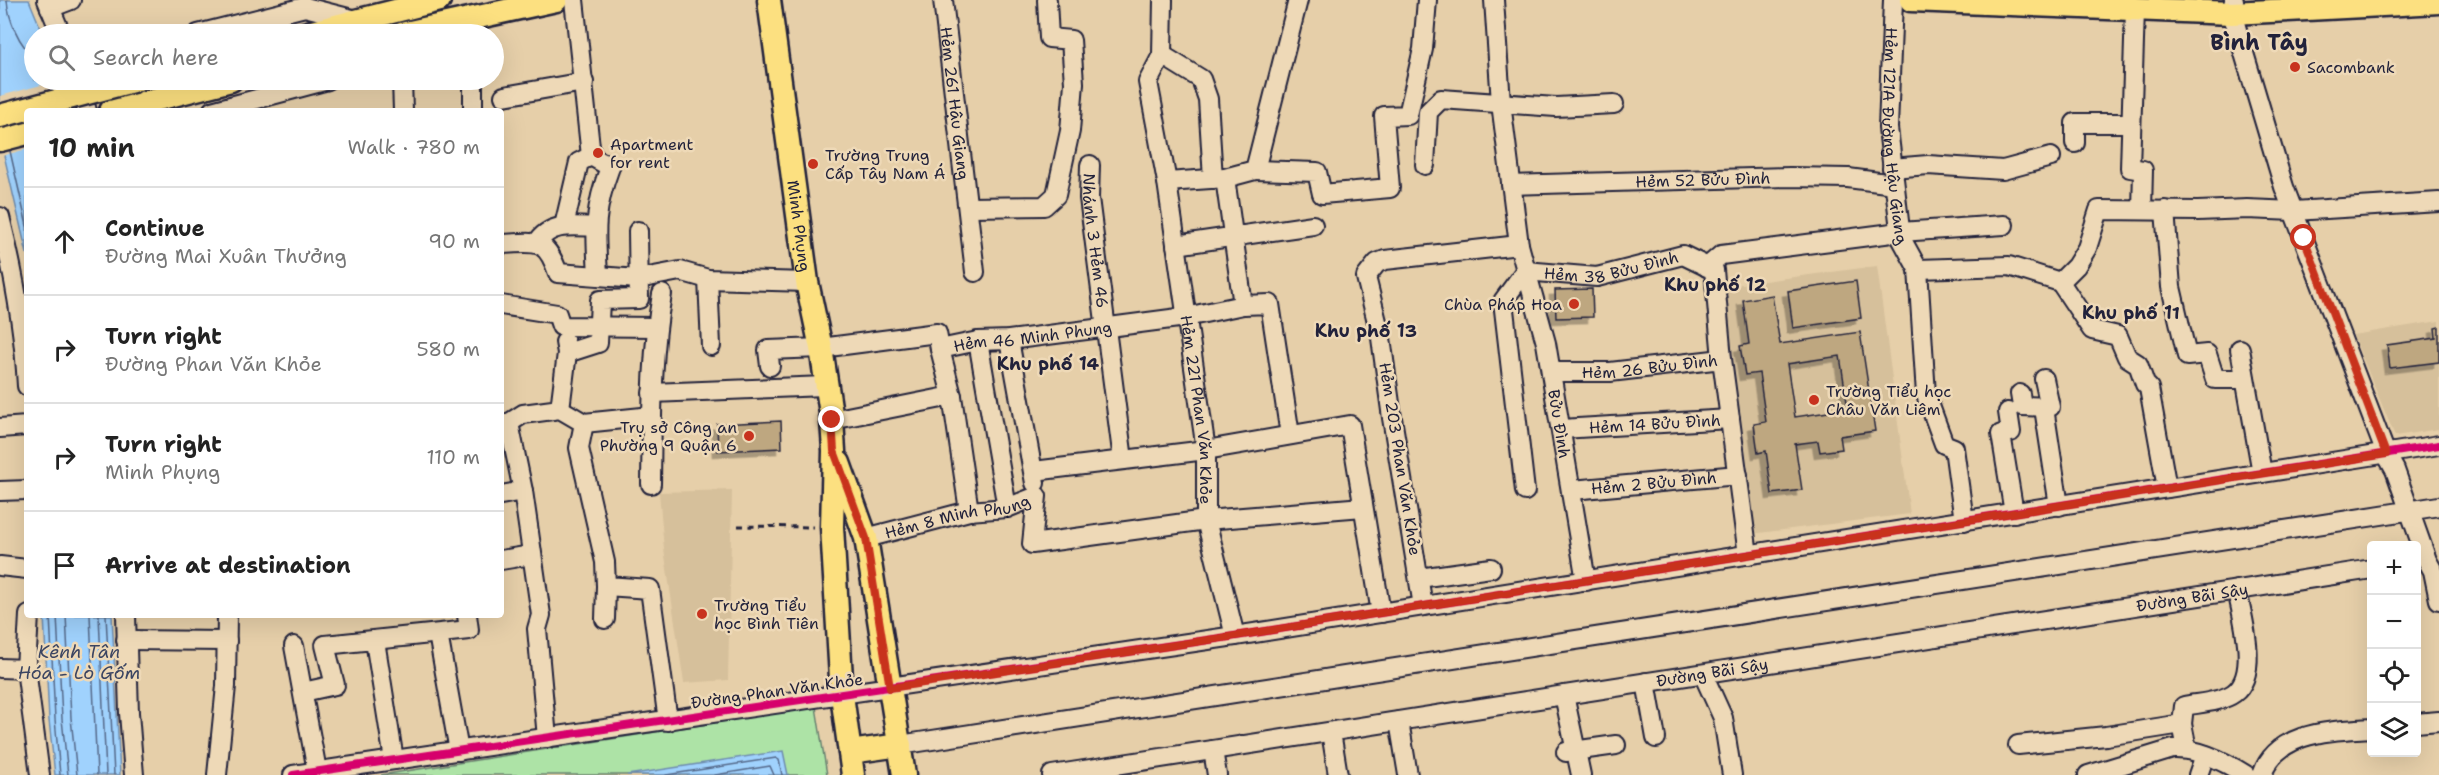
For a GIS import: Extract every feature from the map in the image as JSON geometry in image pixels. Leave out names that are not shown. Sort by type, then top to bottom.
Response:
[{"type":"main road","points":[[341,24],[390,6],[439,0]]},
{"type":"main road","points":[[482,24],[556,0]]},
{"type":"main road","name":"Minh Phụng","points":[[769,0],[807,282],[821,348],[832,420],[834,451],[832,527],[842,696],[853,775]]},
{"type":"main road","points":[[1911,0],[2233,6],[2439,2]]},
{"type":"main road","points":[[30,108],[98,90]]},
{"type":"main road","points":[[123,108],[192,90]]},
{"type":"main road","points":[[0,116],[24,110]]},
{"type":"main road","points":[[0,140],[24,134]]},
{"type":"main road","name":"Minh Phụng","points":[[834,451],[866,538],[904,775]]},
{"type":"main road","points":[[850,752],[900,745]]},
{"type":"street","points":[[57,24],[49,4],[71,0]]},
{"type":"street","points":[[574,0],[591,156]]},
{"type":"street","name":"Hẻm 261 Hậu Giang","points":[[943,0],[975,272]]},
{"type":"street","points":[[968,207],[1044,206],[1056,195],[1070,131],[1074,82],[1071,40],[1049,38],[1047,0]]},
{"type":"street","points":[[1163,0],[1162,55],[1201,79],[1208,99],[1219,178],[1233,237],[1243,305]]},
{"type":"street","points":[[1256,170],[1298,0]]},
{"type":"street","points":[[1167,182],[1219,178],[1256,170],[1317,172],[1322,194],[1390,188],[1384,116],[1408,115],[1423,49],[1427,0]]},
{"type":"street","name":"Bửu Đình","points":[[1494,0],[1501,103],[1518,245],[1546,343],[1587,580]]},
{"type":"street","name":"Hẻm 121A Đường Hậu Giang","points":[[1893,0],[1888,128],[1900,232],[1918,269]]},
{"type":"street","points":[[2135,5],[2130,168],[2143,170],[2142,210]]},
{"type":"street","points":[[2233,6],[2294,211],[2433,571],[2439,600]]},
{"type":"street","points":[[239,24],[305,8],[356,20]]},
{"type":"street","name":"Hẻm 221 Phan Văn Khỏe","points":[[1162,55],[1148,82],[1167,182],[1206,450],[1206,520],[1235,636]]},
{"type":"street","points":[[504,96],[584,82]]},
{"type":"street","points":[[81,90],[86,108]]},
{"type":"street","points":[[223,108],[291,90]]},
{"type":"street","points":[[402,90],[403,108]]},
{"type":"street","points":[[473,90],[473,108]]},
{"type":"street","points":[[1425,165],[1428,112],[1441,99],[1556,107],[1614,104]]},
{"type":"street","points":[[2075,143],[2076,123],[2132,123]]},
{"type":"street","points":[[564,226],[579,162],[591,156]]},
{"type":"street","points":[[591,156],[610,167],[599,196],[595,227],[598,274]]},
{"type":"street","name":"Hẻm 52 Bửu Đình","points":[[1511,185],[1893,176],[1928,165],[2003,170],[2051,157]]},
{"type":"street","name":"Nhánh 3 Hẻm 46","points":[[1090,165],[1089,198],[1123,460]]},
{"type":"street","points":[[2060,282],[2076,266],[2088,248],[2099,210],[2294,211],[2439,202]]},
{"type":"street","points":[[2165,210],[2171,287],[2187,356],[2207,354],[2215,379],[2246,379]]},
{"type":"street","points":[[0,217],[24,335]]},
{"type":"street","points":[[1176,245],[1313,225]]},
{"type":"street","points":[[1722,359],[1714,270],[1707,267],[1721,255],[1900,232],[2004,225]]},
{"type":"street","points":[[537,243],[543,233],[564,226],[595,227]]},
{"type":"street","points":[[567,353],[598,343],[600,300],[639,299],[638,231]]},
{"type":"street","points":[[504,244],[537,243],[551,252],[558,273],[598,274],[638,279],[680,272],[708,279],[807,282]]},
{"type":"street","name":"Hẻm 203 Phan Văn Khỏe","points":[[1423,606],[1381,338],[1366,277],[1377,263],[1384,260],[1518,245]]},
{"type":"street","name":"Hẻm 38 Bửu Đình","points":[[1525,271],[1597,277],[1683,255],[1707,267]]},
{"type":"street","points":[[1964,521],[1954,448],[1944,444],[1926,395],[1918,269],[2009,266],[2060,282],[2092,330],[2118,336],[2127,357],[2138,364],[2145,384],[2150,388],[2167,488]]},
{"type":"street","points":[[1524,491],[1503,302],[1525,271]]},
{"type":"street","points":[[708,279],[711,346]]},
{"type":"street","points":[[651,484],[652,393],[656,327],[662,294]]},
{"type":"street","name":"Hẻm 46 Minh Phụng","points":[[821,348],[937,333],[940,349],[978,341],[1009,340],[1106,328],[1186,317],[1243,305],[1270,304],[1290,435]]},
{"type":"street","points":[[504,305],[557,314],[567,353],[561,409]]},
{"type":"street","points":[[561,326],[656,327]]},
{"type":"street","points":[[1009,340],[1037,496]]},
{"type":"street","points":[[978,341],[1007,508]]},
{"type":"street","points":[[770,366],[768,350],[821,348]]},
{"type":"street","points":[[940,349],[952,396],[969,511]]},
{"type":"street","points":[[2240,349],[2262,473]]},
{"type":"street","name":"Hẻm 26 Bửu Đình","points":[[1551,372],[1610,372],[1722,359],[1730,419]]},
{"type":"street","points":[[2020,394],[2022,406],[2050,407],[2044,379]]},
{"type":"street","points":[[652,393],[825,386]]},
{"type":"street","points":[[832,420],[952,396]]},
{"type":"street","points":[[2044,408],[2059,506]]},
{"type":"street","points":[[547,738],[537,629],[541,615],[523,491],[505,423],[523,414],[561,409],[584,423],[652,416]]},
{"type":"street","points":[[2008,412],[2011,432],[2001,434],[2014,513]]},
{"type":"street","name":"Hẻm 14 Bửu Đình","points":[[1561,429],[1730,419],[1738,475]]},
{"type":"street","points":[[584,423],[579,448],[605,562],[605,619]]},
{"type":"street","points":[[1034,471],[1206,450],[1350,425],[1381,613]]},
{"type":"street","points":[[0,428],[24,426]]},
{"type":"street","name":"Đường Phan Văn Khỏe","points":[[293,775],[842,696],[1235,636],[2439,445]]},
{"type":"street","points":[[1738,475],[1748,555]]},
{"type":"street","name":"Hẻm 2 Bửu Đình","points":[[1572,490],[1738,475]]},
{"type":"street","points":[[0,491],[24,490]]},
{"type":"street","points":[[504,494],[523,491]]},
{"type":"street","name":"Hẻm 8 Minh Phụng","points":[[866,538],[969,511],[1007,508],[1037,496],[1032,544],[1206,520]]},
{"type":"street","points":[[900,745],[2407,506],[2439,506]]},
{"type":"street","points":[[1206,520],[1363,507]]},
{"type":"street","points":[[504,560],[531,555]]},
{"type":"street","points":[[0,566],[24,569]]},
{"type":"street","points":[[1419,578],[1491,568]]},
{"type":"street","name":"Đường Bãi Sậy","points":[[1059,774],[2367,570]]},
{"type":"street","points":[[606,586],[650,589],[668,721]]},
{"type":"street","points":[[2187,749],[2182,724],[2184,706],[2234,693],[2247,676],[2249,661],[2237,590]]},
{"type":"street","points":[[29,618],[26,669],[40,775]]},
{"type":"street","points":[[126,618],[129,713],[134,775]]},
{"type":"street","points":[[217,775],[226,686],[227,618]]},
{"type":"street","points":[[303,692],[335,685],[325,645],[469,630],[467,618]]},
{"type":"street","points":[[438,634],[459,751]]},
{"type":"street","points":[[126,640],[227,641]]},
{"type":"street","points":[[375,641],[394,760]]},
{"type":"street","points":[[294,646],[317,771]]},
{"type":"street","points":[[0,668],[26,669]]},
{"type":"street","points":[[1703,674],[1723,718],[1732,775]]},
{"type":"street","points":[[1646,682],[1656,738]]},
{"type":"street","points":[[1564,695],[1571,751],[1581,775]]},
{"type":"street","points":[[1399,721],[1408,775]]},
{"type":"street","points":[[2421,723],[2439,721]]},
{"type":"street","points":[[2018,745],[2106,736],[2182,724]]},
{"type":"street","points":[[2262,775],[2272,756],[2287,744],[2314,733],[2367,728]]},
{"type":"street","points":[[1330,732],[1338,775]]},
{"type":"street","points":[[1571,751],[1616,745]]},
{"type":"street","points":[[2088,775],[2173,750],[2187,749],[2228,764],[2246,775]]},
{"type":"street","points":[[1213,750],[1217,775]]},
{"type":"street","points":[[2198,775],[2205,755]]},
{"type":"path","points":[[738,526],[832,527]]},
{"type":"shaded area","name":"Trường Tiểu học Châu Văn Liêm","points":[[1877,266],[1910,514],[1751,534],[1719,287]]},
{"type":"shaded area","points":[[2439,321],[2439,429],[2395,436],[2353,335]]},
{"type":"shaded area","name":"Trường Tiểu học Bình Tiên","points":[[732,490],[728,680],[684,683],[664,549],[659,492]]},
{"type":"green space","points":[[816,707],[827,775],[381,775]]},
{"type":"water","points":[[0,0],[29,0],[39,24],[24,24],[24,90],[59,90],[64,108],[24,108],[24,241],[0,138]]},
{"type":"water","name":"Kênh Tân Hóa - Lò Gốm","points":[[44,618],[112,618],[120,775],[55,775],[49,720]]},
{"type":"water","points":[[783,751],[788,775],[627,775]]},
{"type":"pier","points":[[24,90],[63,90],[67,108],[24,108],[24,150],[2,156],[0,96]]},
{"type":"building","points":[[1856,281],[1861,318],[1793,328],[1788,291]]},
{"type":"building","name":"Chùa Pháp Hoa","points":[[1592,289],[1593,317],[1556,318],[1555,290]]},
{"type":"building","points":[[1772,295],[1780,344],[1860,332],[1875,431],[1840,436],[1842,449],[1820,452],[1818,441],[1795,444],[1802,490],[1772,494],[1766,451],[1758,453],[1754,424],[1766,422],[1759,373],[1745,375],[1740,346],[1749,344],[1743,300]],"holes":[[[1840,356],[1848,409],[1795,417],[1787,364]]]},
{"type":"building","points":[[2439,327],[2439,362],[2390,368],[2387,345],[2436,338],[2435,328]]},
{"type":"building","name":"Trụ sở Công an Phường 9 Quận 6","points":[[781,421],[782,448],[718,451],[717,424]]},
{"type":"cycle path","points":[[293,775],[1235,636],[2439,445]]},
{"type":"place","name":"Sacombank","points":[[2295,67]]},
{"type":"place","name":"Apartment for rent","points":[[598,153]]},
{"type":"place","name":"Trường Trung Cấp Tây Nam Á","points":[[813,164]]},
{"type":"place","name":"Chùa Pháp Hoa","points":[[1574,304]]},
{"type":"place","name":"Trường Tiểu học Châu Văn Liêm","points":[[1814,400]]},
{"type":"place","name":"Trụ sở Công an Phường 9 Quận 6","points":[[749,436]]},
{"type":"place","name":"Trường Tiểu học Bình Tiên","points":[[702,614]]},
{"type":"district","name":"Bình Tây","points":[[2259,42]]},
{"type":"district","name":"Khu phố 12","points":[[1715,285]]},
{"type":"district","name":"Khu phố 11","points":[[2131,313]]},
{"type":"district","name":"Khu phố 13","points":[[1366,331]]},
{"type":"district","name":"Khu phố 14","points":[[1048,364]]},
{"type":"route","points":[[832,420],[834,451],[866,538],[890,688],[1235,636],[2386,454],[2304,238]]}]
